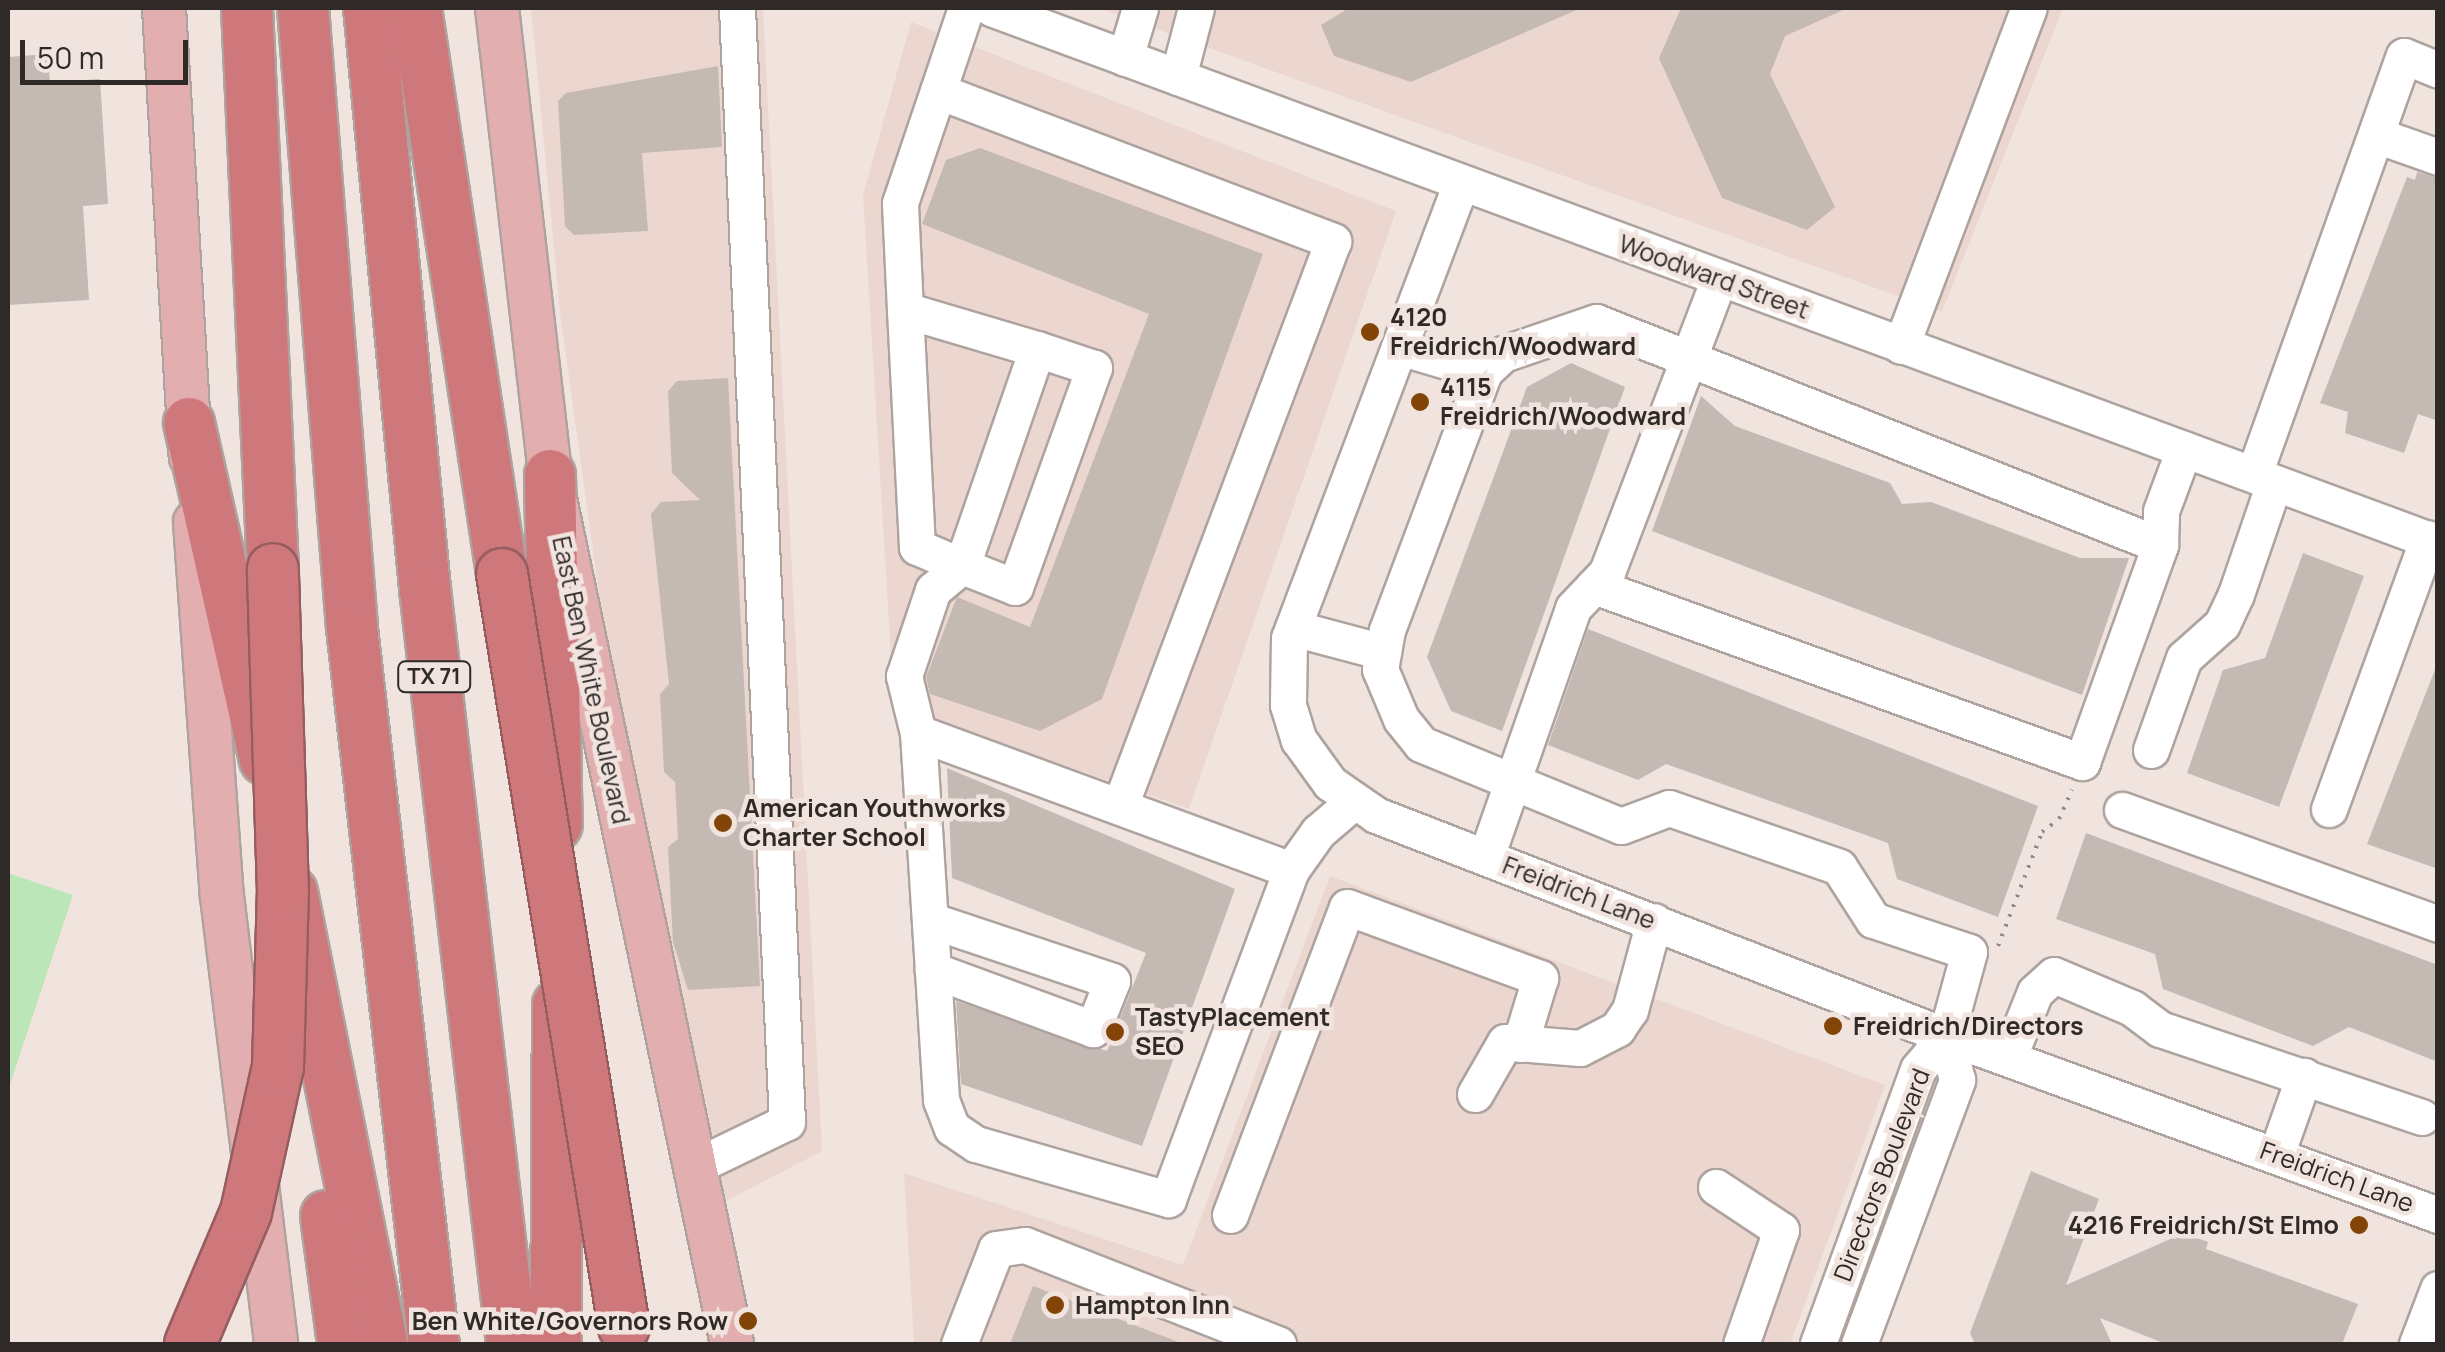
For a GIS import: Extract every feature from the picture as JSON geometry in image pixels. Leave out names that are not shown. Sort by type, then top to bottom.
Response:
[{"type":"highway","points":[[190,1344],[246,1212],[278,1067],[283,894],[274,570],[248,8]]},
{"type":"highway","name":"TX 71","points":[[303,8],[354,646],[434,1344]]},
{"type":"highway","name":"TX 71","points":[[369,8],[421,551],[512,1344]]},
{"type":"highway","points":[[416,8],[625,1338]]},
{"type":"highway","points":[[188,424],[226,568],[382,1344]]},
{"type":"highway","points":[[550,475],[557,660],[556,1344]]},
{"type":"highway","points":[[283,894],[343,1344]]},
{"type":"main road","points":[[164,8],[220,878],[276,1344]]},
{"type":"main road","name":"East Ben White Boulevard","points":[[497,8],[550,475],[732,1344]]},
{"type":"street","points":[[694,1167],[788,1122],[737,8]]},
{"type":"street","points":[[904,310],[1094,368],[1015,586],[918,546],[904,310],[900,203],[966,8]]},
{"type":"street","name":"Woodward Street","points":[[992,8],[2433,541]]},
{"type":"street","points":[[1125,58],[1140,8]]},
{"type":"street","points":[[1178,78],[1196,8]]},
{"type":"street","points":[[1901,346],[2029,8]]},
{"type":"street","points":[[2151,750],[2184,658],[2222,624],[2236,594],[2264,478],[2404,56],[2438,70]]},
{"type":"street","points":[[938,91],[1333,241],[1122,804]]},
{"type":"street","points":[[2376,134],[2438,158]]},
{"type":"street","name":"Freidrich Lane","points":[[1460,184],[1293,628],[1284,670],[1293,723],[1319,771],[1353,802],[1486,857],[1946,1036],[2438,1215]]},
{"type":"street","points":[[1486,857],[1573,608],[1607,572],[1719,278]]},
{"type":"street","points":[[1946,1036],[1969,952],[1873,920],[1839,867],[1669,808],[1621,826],[1421,744],[1401,719],[1380,669],[1382,652],[1484,372],[1503,354],[1596,322],[2160,545]]},
{"type":"street","points":[[1399,347],[1484,372]]},
{"type":"street","points":[[1037,349],[962,566],[932,590],[904,676],[918,732],[941,1100],[952,1128],[976,1144],[1168,1199],[1291,870],[1318,832],[1353,802]]},
{"type":"street","points":[[1594,586],[2082,762],[2160,545],[2160,510],[2184,449]]},
{"type":"street","points":[[2328,809],[2433,541]]},
{"type":"street","points":[[1293,628],[1382,652]]},
{"type":"street","points":[[918,732],[1122,804],[1291,870]]},
{"type":"street","points":[[2122,810],[2438,924]]},
{"type":"street","points":[[1230,1214],[1347,907],[1540,978],[1520,1044]]},
{"type":"street","points":[[930,920],[1112,980],[1093,1029],[933,970]]},
{"type":"street","points":[[1475,1094],[1505,1042],[1580,1048],[1617,1030],[1630,1010],[1654,921]]},
{"type":"street","points":[[2009,1056],[2035,992],[2054,975],[2132,1008],[2160,1028],[2422,1117]]},
{"type":"street","name":"Directors Boulevard","points":[[1818,1344],[1918,1069],[1946,1036]]},
{"type":"street","name":"Directors Boulevard","points":[[1858,1344],[1957,1080],[1946,1036]]},
{"type":"street","points":[[2276,1154],[2304,1076]]},
{"type":"street","points":[[1716,1187],[1781,1230],[1740,1344]]},
{"type":"street","points":[[960,1344],[996,1249],[1025,1245],[1278,1344]]},
{"type":"street","points":[[2417,1344],[2438,1289]]},
{"type":"path","points":[[1996,951],[2042,832],[2058,819],[2082,762]]},
{"type":"shaded area","name":"American Youthworks Charter School","points":[[531,8],[763,8],[822,1151],[726,1201],[611,681],[560,312]]},
{"type":"shaded area","points":[[1098,8],[2063,8],[1942,312]]},
{"type":"shaded area","points":[[911,22],[1396,211],[1189,809],[894,706],[863,195]]},
{"type":"shaded area","points":[[1330,876],[1885,1085],[1790,1344],[914,1344],[904,1173],[1183,1265]]},
{"type":"green space","points":[[8,873],[73,895],[8,1090]]},
{"type":"building","points":[[1349,8],[1581,8],[1411,82],[1334,56],[1321,25]]},
{"type":"building","points":[[1681,8],[1848,8],[1785,36],[1770,74],[1835,207],[1807,230],[1722,198],[1659,58]]},
{"type":"building","points":[[48,54],[50,82],[100,79],[108,204],[83,206],[89,300],[8,305],[8,57]]},
{"type":"building","points":[[718,66],[722,147],[642,153],[648,231],[574,235],[565,226],[558,101],[566,93]]},
{"type":"building","points":[[980,148],[1263,254],[1102,699],[1040,731],[930,694],[926,677],[957,597],[1030,627],[1149,314],[922,224],[946,160]]},
{"type":"building","points":[[2417,172],[2438,178],[2438,421],[2418,414],[2404,453],[2345,433],[2348,412],[2320,403],[2407,177],[2415,180]]},
{"type":"building","points":[[1571,363],[1625,387],[1502,731],[1451,711],[1427,657],[1527,387]]},
{"type":"building","points":[[728,378],[760,986],[688,990],[673,942],[668,847],[678,839],[675,782],[664,772],[660,694],[669,684],[651,514],[661,502],[700,500],[672,473],[668,391],[677,381]]},
{"type":"building","points":[[1701,396],[1735,426],[1890,483],[1902,504],[1931,502],[2080,558],[2129,558],[2082,695],[1652,531]]},
{"type":"building","points":[[2303,553],[2364,576],[2279,807],[2187,773],[2223,670],[2265,658]]},
{"type":"building","points":[[1588,629],[2038,806],[1998,917],[1897,879],[1888,843],[1666,764],[1638,780],[1548,745]]},
{"type":"building","points":[[2438,667],[2438,869],[2367,844]]},
{"type":"building","points":[[947,768],[1235,889],[1142,1146],[961,1084],[956,1001],[1107,1051],[1146,953],[952,878]]},
{"type":"building","points":[[2086,833],[2438,965],[2438,1062],[2349,1027],[2313,1046],[2163,989],[2155,954],[2056,919]]},
{"type":"building","points":[[2031,1171],[2099,1199],[2066,1285],[2184,1233],[2208,1242],[2206,1249],[2358,1304],[2342,1344],[2166,1344],[2100,1318],[2112,1344],[1975,1344],[1970,1333]]},
{"type":"building","name":"Hampton Inn","points":[[1033,1286],[1181,1343],[1181,1344],[1010,1344]]},
{"type":"place","name":"4120 Freidrich/Woodward","points":[[1370,332]]},
{"type":"place","name":"4115 Freidrich/Woodward","points":[[1420,402]]},
{"type":"place","name":"American Youthworks Charter School","points":[[723,823]]},
{"type":"place","name":"Freidrich/Directors","points":[[1833,1026]]},
{"type":"place","name":"TastyPlacement SEO","points":[[1115,1032]]},
{"type":"place","name":"4216 Freidrich/St Elmo","points":[[2359,1225]]},
{"type":"place","name":"Hampton Inn","points":[[1055,1305]]},
{"type":"place","name":"Ben White/Governors Row","points":[[748,1321]]}]
